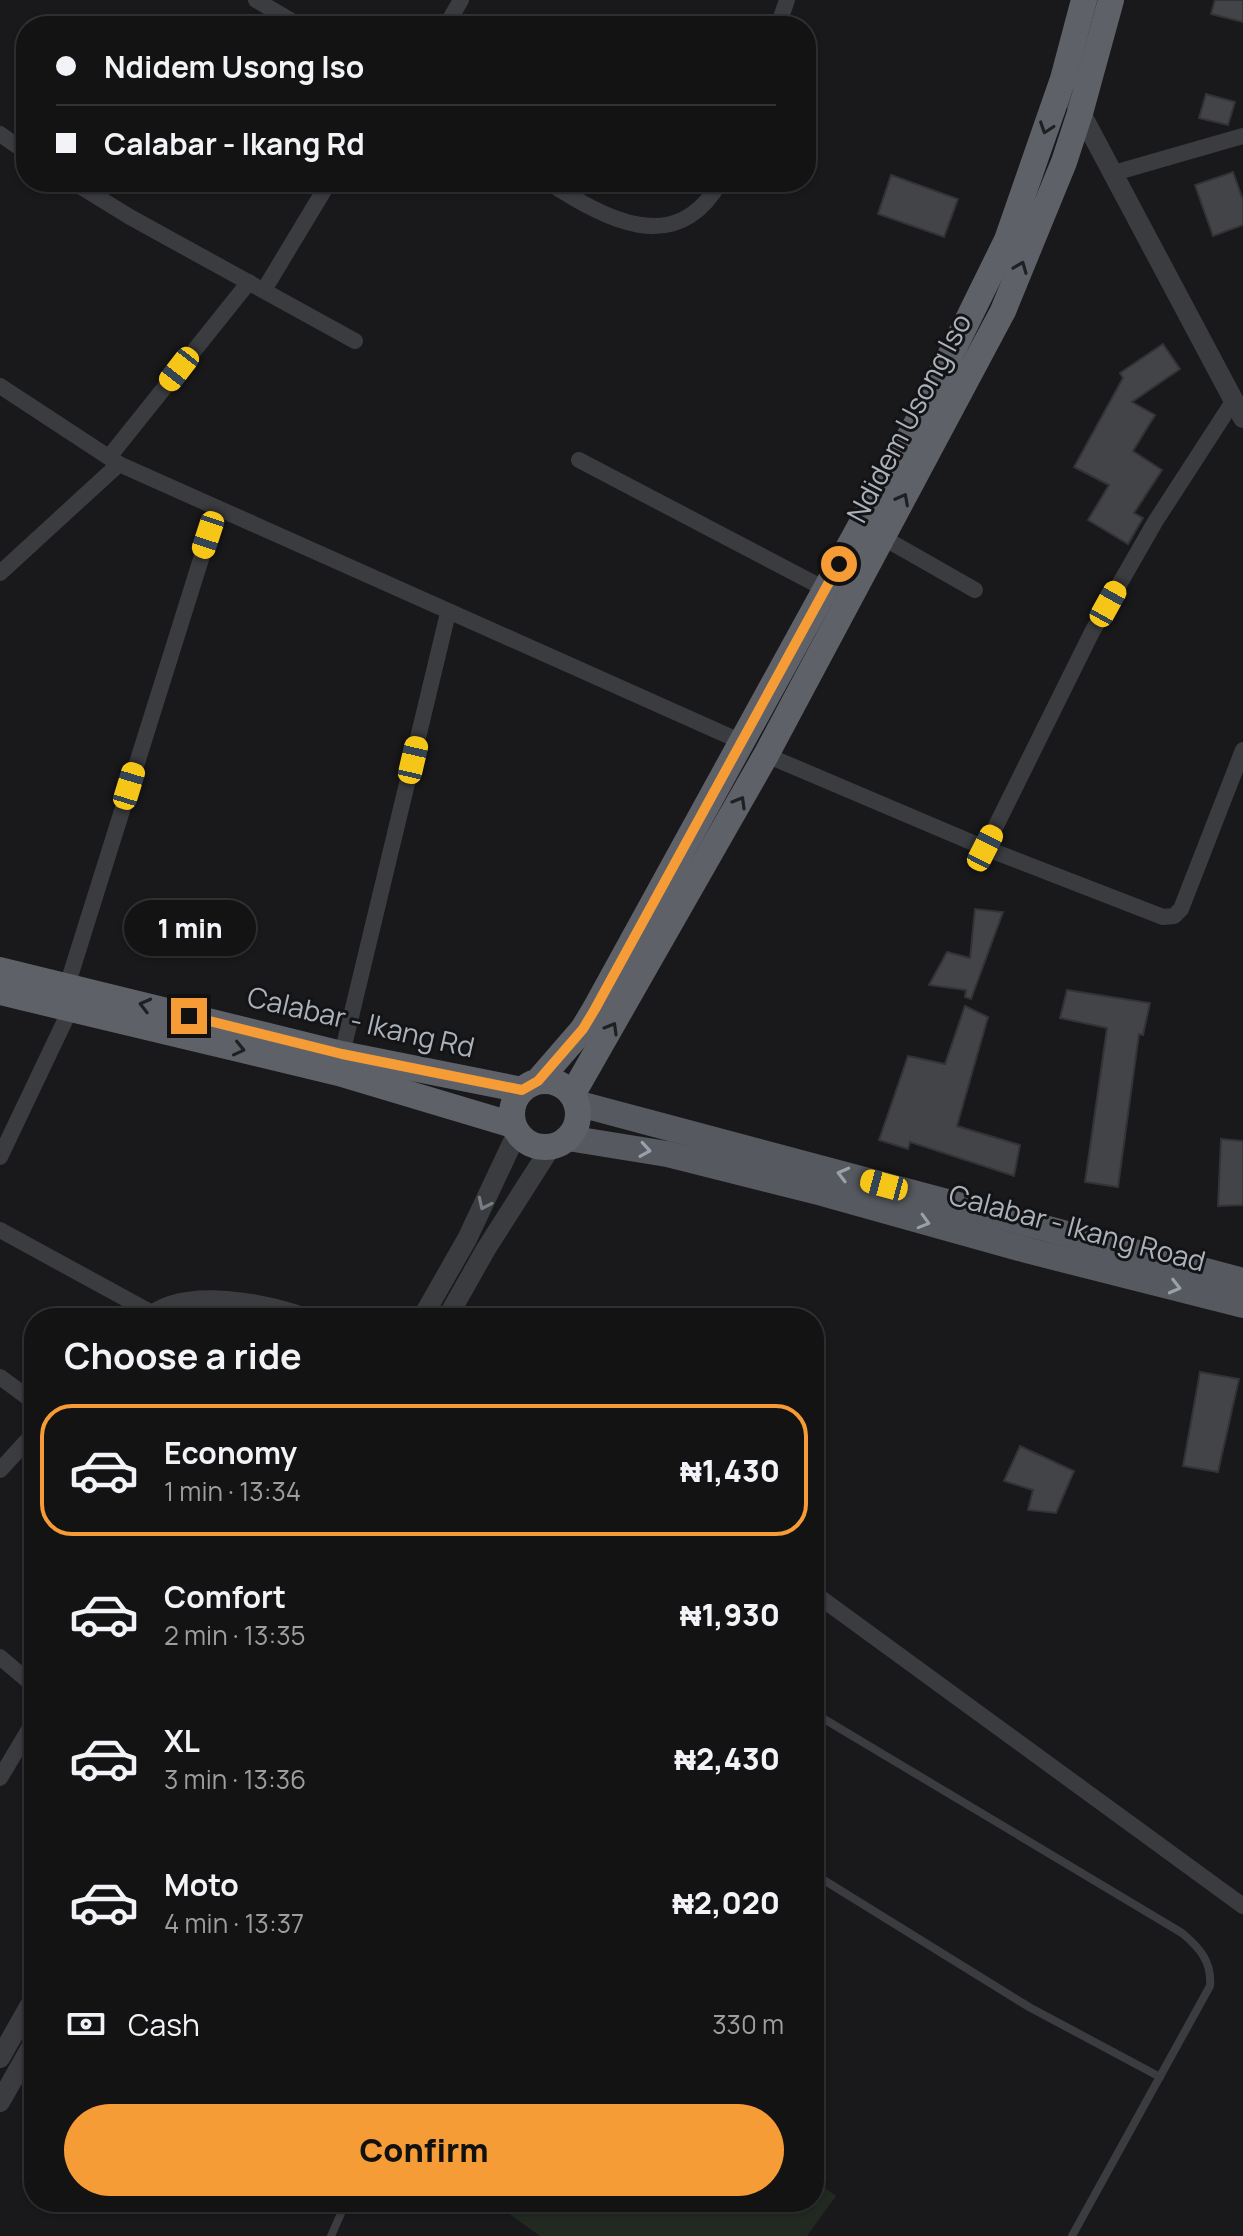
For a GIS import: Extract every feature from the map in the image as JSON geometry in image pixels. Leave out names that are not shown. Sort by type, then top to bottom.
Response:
[{"type":"highway","name":"Ndidem Usong Iso","points":[[530,1086],[583,1029],[595,1009],[919,419],[1007,240],[1063,79],[1084,0]]},
{"type":"highway","name":"Ndidem Usong Iso","points":[[574,1099],[766,755],[1003,311],[1064,162],[1111,0]]},
{"type":"highway","name":"Calabar - Ikang Rd","points":[[0,970],[68,998],[339,1073],[515,1129]]},
{"type":"highway","name":"Calabar - Ikang Rd","points":[[0,992],[68,998],[342,1054],[530,1086]]},
{"type":"highway","points":[[557,1083],[574,1099],[577,1122],[559,1142],[532,1145],[515,1129],[512,1106],[530,1086],[557,1083]]},
{"type":"main road","name":"Calabar - Ikang Road","points":[[574,1099],[1243,1281]]},
{"type":"main road","name":"Calabar - Ikang Road","points":[[559,1142],[667,1154],[1243,1305]]},
{"type":"street","points":[[256,0],[283,16]]},
{"type":"street","points":[[985,848],[1092,632],[1155,522],[1238,409],[1063,79]]},
{"type":"street","points":[[1114,173],[1243,136]]},
{"type":"street","points":[[89,192],[355,341]]},
{"type":"street","points":[[264,290],[323,192]]},
{"type":"street","points":[[563,192],[583,205],[620,221],[644,226],[666,226],[687,220],[704,206],[713,192]]},
{"type":"street","points":[[0,573],[114,461],[249,282]]},
{"type":"street","points":[[0,386],[114,461],[742,742]]},
{"type":"street","points":[[579,460],[825,589]]},
{"type":"street","points":[[0,1157],[68,998],[217,508]]},
{"type":"street","points":[[882,537],[975,590]]},
{"type":"street","points":[[342,1054],[448,613]]},
{"type":"street","points":[[766,755],[985,848],[1163,917],[1174,916],[1181,909],[1243,750]]},
{"type":"street","points":[[428,1308],[467,1239],[515,1129]]},
{"type":"street","points":[[453,1308],[486,1249],[559,1142]]},
{"type":"street","points":[[0,1230],[137,1308]]},
{"type":"street","points":[[167,1308],[182,1302],[227,1298],[277,1308]]},
{"type":"street","points":[[0,1377],[24,1395]]},
{"type":"street","points":[[0,1470],[24,1444]]},
{"type":"street","points":[[824,1600],[1243,1906]]},
{"type":"street","points":[[0,1657],[24,1677]]},
{"type":"street","points":[[0,1778],[24,1738]]},
{"type":"street","points":[[0,2058],[24,2016]]},
{"type":"street","points":[[0,2102],[24,2060]]},
{"type":"lane","points":[[824,1719],[1182,1933],[1196,1945],[1211,1972],[1210,1986],[1072,2236]]},
{"type":"lane","points":[[824,1880],[1029,2007],[1160,2077]]},
{"type":"lane","points":[[331,2236],[342,2212]]},
{"type":"shaded area","points":[[824,2187],[836,2196],[807,2236],[540,2236],[507,2212],[824,2212]]},
{"type":"building","points":[[1215,0],[1243,0],[1243,22],[1211,14]]},
{"type":"building","points":[[1206,94],[1235,102],[1228,125],[1199,118]]},
{"type":"building","points":[[1233,172],[1243,200],[1243,225],[1213,236],[1195,185]]},
{"type":"building","points":[[891,175],[958,199],[944,237],[878,214]]},
{"type":"building","points":[[1163,344],[1180,369],[1132,402],[1155,415],[1133,451],[1162,470],[1134,513],[1143,518],[1128,544],[1088,520],[1109,485],[1074,467],[1123,378],[1120,373]]},
{"type":"building","points":[[975,909],[1003,912],[971,999],[965,997],[966,990],[929,985],[947,952],[970,958]]},
{"type":"building","points":[[1067,990],[1150,1003],[1143,1035],[1139,1034],[1118,1187],[1085,1182],[1107,1028],[1060,1018]]},
{"type":"building","points":[[965,1006],[988,1017],[957,1126],[1020,1145],[1014,1176],[910,1142],[908,1149],[879,1140],[908,1056],[945,1064]]},
{"type":"building","points":[[1221,1139],[1243,1141],[1243,1205],[1218,1206]]},
{"type":"building","points":[[1200,1372],[1239,1379],[1218,1472],[1183,1466]]},
{"type":"building","points":[[1020,1446],[1074,1471],[1056,1513],[1028,1510],[1033,1490],[1004,1481]]},
{"type":"route","points":[[189,1016],[342,1054],[522,1090],[538,1081],[583,1029],[595,1009],[839,564]]}]
